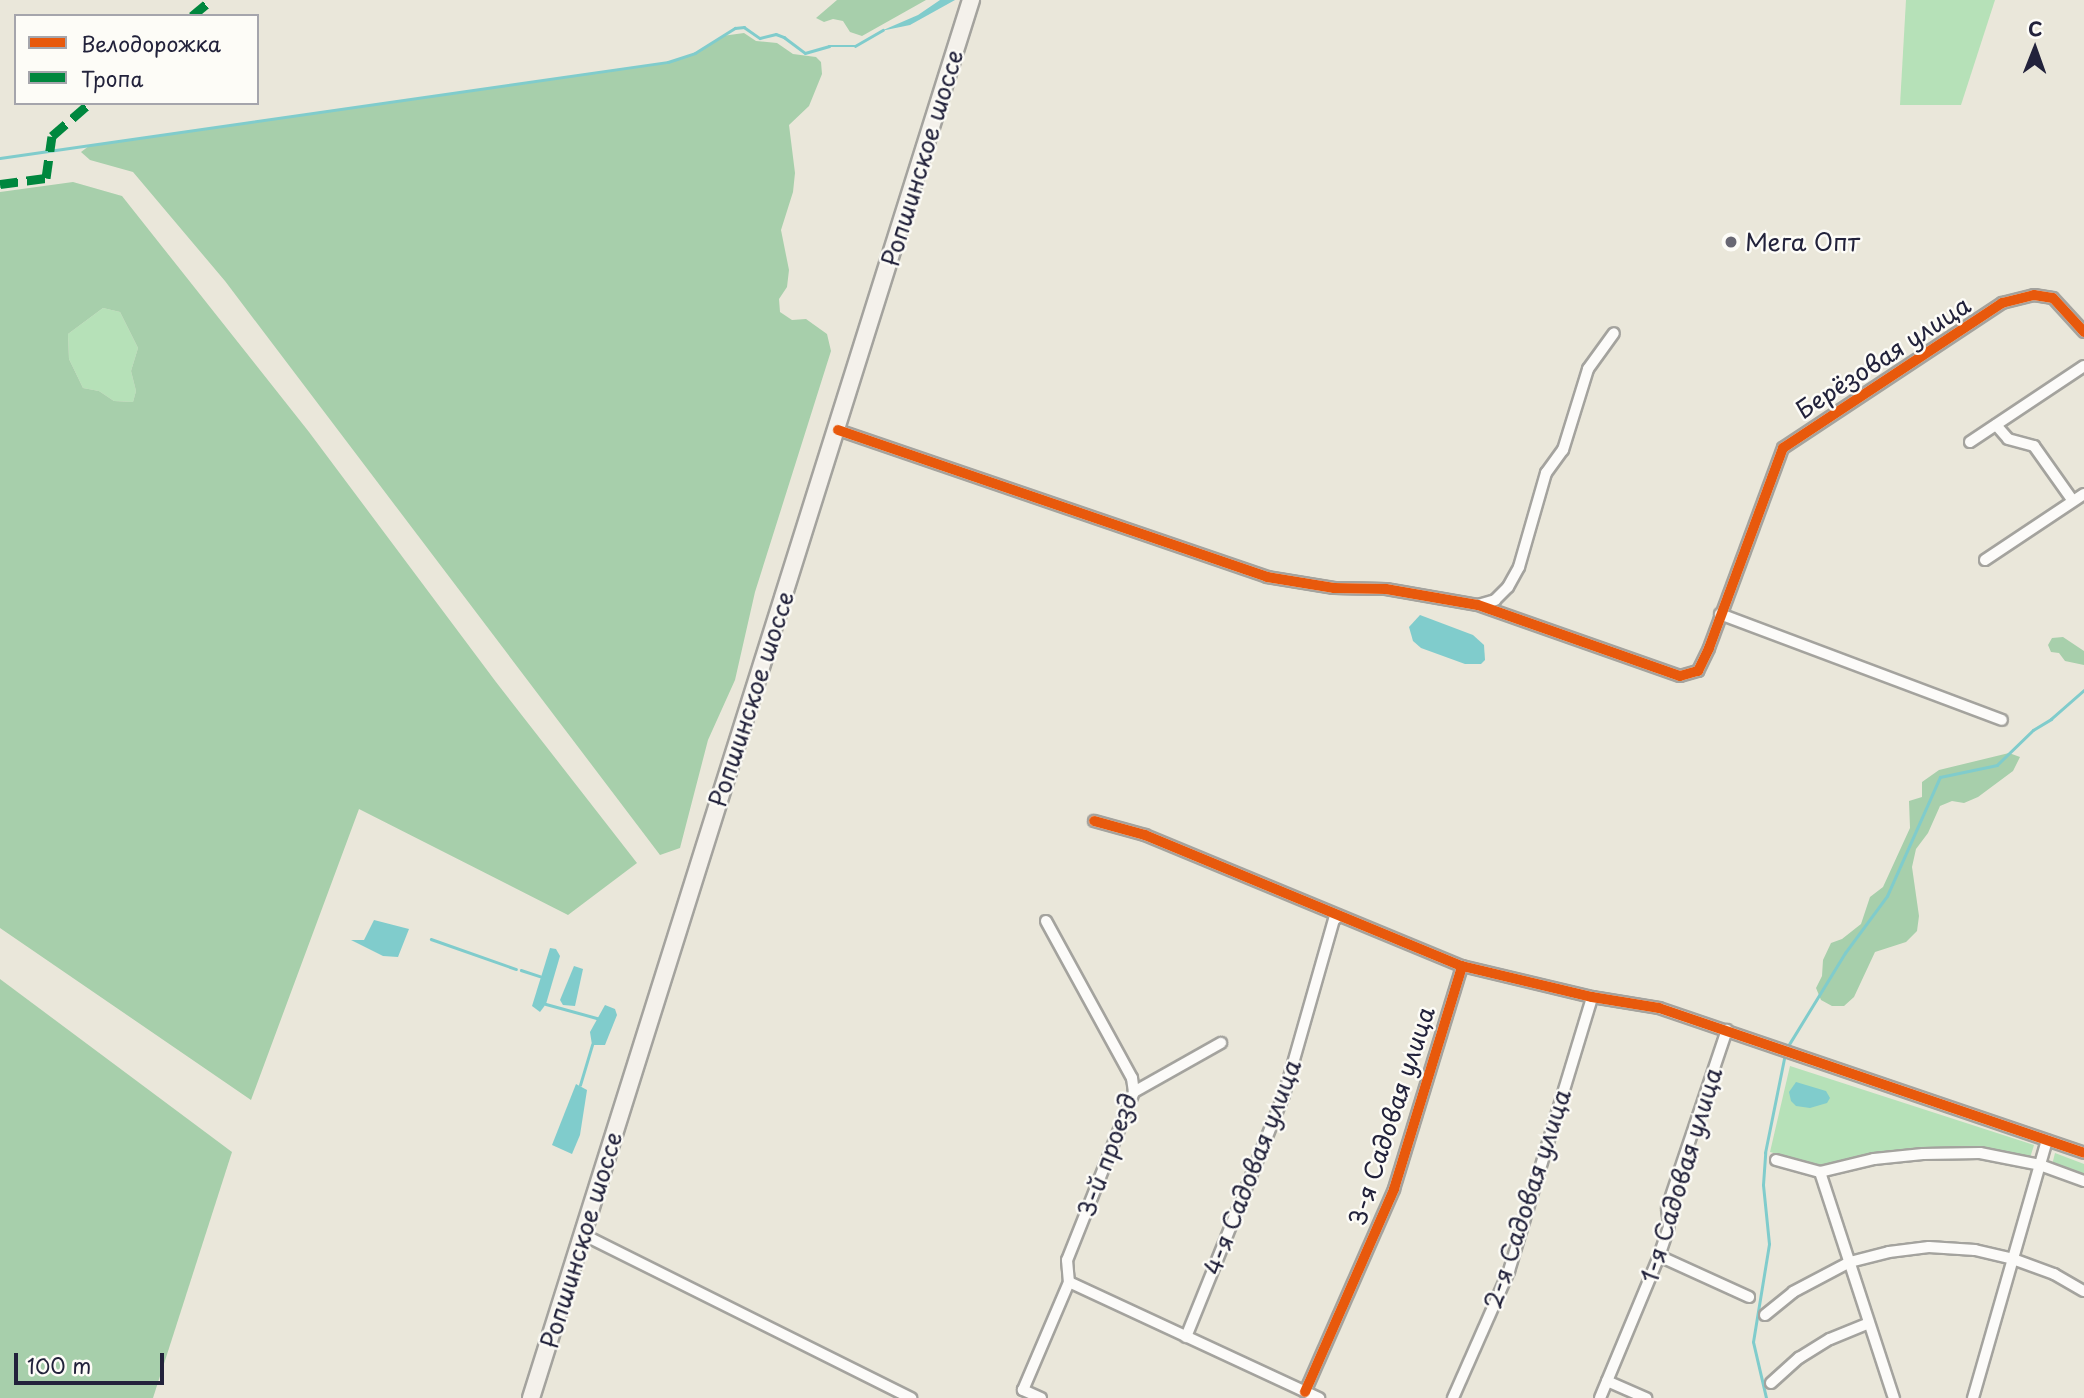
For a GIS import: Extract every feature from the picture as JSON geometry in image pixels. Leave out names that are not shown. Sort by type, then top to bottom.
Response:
[{"type":"main road","name":"Ропшинское шоссе","points":[[531,1398],[838,430],[971,0]]},
{"type":"street","name":"Берёзовая улица","points":[[1720,614],[1783,449],[2002,303],[2034,295],[2053,298],[2084,331]]},
{"type":"street","points":[[1479,605],[1495,600],[1508,587],[1519,567],[1546,473],[1563,450],[1588,369],[1614,333]]},
{"type":"street","points":[[1970,442],[2084,366]]},
{"type":"street","points":[[1996,425],[2008,439],[2034,446],[2073,501]]},
{"type":"street","points":[[838,430],[1267,577],[1334,588],[1386,589],[1479,605],[1680,676],[1698,671],[1720,614],[2002,720]]},
{"type":"street","points":[[1985,560],[2084,494]]},
{"type":"street","points":[[1094,821],[1145,835],[1462,966],[1592,997],[1659,1008],[2084,1153]]},
{"type":"street","name":"4-я Садовая улица","points":[[1186,1337],[1284,1095],[1334,920],[1339,916]]},
{"type":"street","name":"3-й проезд","points":[[1041,1398],[1023,1390],[1069,1282],[1067,1260],[1134,1092],[1132,1078],[1045,921]]},
{"type":"street","name":"3-я Садовая улица","points":[[1305,1392],[1394,1189],[1462,966]]},
{"type":"street","name":"2-я Садовая улица","points":[[1453,1398],[1509,1271],[1592,997]]},
{"type":"street","name":"1-я Садовая улица","points":[[1600,1398],[1659,1256],[1669,1227],[1667,1208],[1727,1030]]},
{"type":"street","points":[[1134,1092],[1221,1043]]},
{"type":"street","points":[[1973,1398],[2047,1140]]},
{"type":"street","points":[[1776,1160],[1820,1172],[1874,1159],[1923,1154],[1980,1153],[2040,1165],[2084,1181]]},
{"type":"street","points":[[1820,1172],[1894,1398]]},
{"type":"street","points":[[582,1234],[911,1398]]},
{"type":"street","points":[[1765,1315],[1793,1292],[1850,1262],[1889,1252],[1929,1247],[1975,1250],[2013,1259],[2054,1274],[2084,1291]]},
{"type":"street","points":[[1659,1256],[1749,1297]]},
{"type":"street","points":[[1069,1282],[1319,1398]]},
{"type":"street","points":[[1771,1383],[1799,1358],[1830,1339],[1869,1323]]},
{"type":"street","points":[[1607,1381],[1646,1398]]},
{"type":"green space","points":[[837,0],[926,0],[862,36],[850,32],[843,21],[833,19],[824,22],[816,18]]},
{"type":"green space","points":[[1906,0],[1995,0],[1961,105],[1900,105]]},
{"type":"green space","points":[[744,33],[756,41],[777,43],[793,54],[816,57],[821,62],[822,74],[809,106],[789,125],[795,173],[793,192],[781,230],[789,270],[787,287],[779,299],[780,312],[792,320],[806,319],[827,334],[831,351],[755,592],[735,680],[708,740],[680,848],[660,855],[225,281],[133,172],[90,160],[81,152],[89,146],[668,62],[695,53],[722,36]]},
{"type":"green space","points":[[73,182],[122,196],[309,432],[496,682],[637,863],[568,915],[359,809],[251,1100],[0,928],[0,192]],"holes":[[[103,308],[120,312],[138,348],[131,371],[136,391],[133,402],[114,401],[99,391],[83,388],[69,359],[68,334]]]},
{"type":"green space","points":[[103,308],[120,312],[138,348],[131,371],[136,391],[133,402],[114,401],[99,391],[83,388],[69,359],[68,334]]},
{"type":"green space","points":[[2063,637],[2084,651],[2084,665],[2065,661],[2059,653],[2051,652],[2048,645],[2052,638]]},
{"type":"green space","points":[[2009,753],[2020,757],[2013,771],[1978,797],[1964,803],[1952,801],[1940,806],[1928,833],[1916,849],[1912,867],[1919,916],[1917,931],[1906,942],[1875,952],[1854,997],[1844,1006],[1832,1006],[1821,1000],[1816,988],[1822,976],[1823,960],[1831,943],[1842,939],[1861,924],[1870,897],[1883,887],[1910,828],[1909,801],[1922,797],[1922,782],[1939,770]]},
{"type":"green space","points":[[0,979],[232,1152],[153,1398],[0,1398]]},
{"type":"green space","points":[[1790,1066],[2034,1145],[2030,1158],[1979,1149],[1922,1149],[1823,1167],[1770,1152]]},
{"type":"green space","points":[[2055,1153],[2084,1164],[2084,1177],[2052,1165]]},
{"type":"water","points":[[940,0],[955,0],[910,25],[881,31],[918,15]]},
{"type":"water","points":[[1420,615],[1473,635],[1484,645],[1485,660],[1481,664],[1465,664],[1421,648],[1413,641],[1409,627]]},
{"type":"water","points":[[374,920],[409,929],[398,957],[383,956],[351,940],[364,940]]},
{"type":"water","points":[[550,948],[556,949],[560,956],[546,1004],[540,1012],[532,1006]]},
{"type":"water","points":[[574,966],[583,969],[575,1006],[563,1005],[560,1000]]},
{"type":"water","points":[[605,1005],[615,1009],[617,1015],[605,1045],[592,1045],[590,1032]]},
{"type":"water","points":[[1796,1082],[1826,1091],[1830,1098],[1827,1103],[1810,1108],[1796,1106],[1791,1101],[1789,1092]]},
{"type":"water","points":[[576,1084],[587,1090],[580,1135],[572,1154],[552,1145]]},
{"type":"waterway","points":[[0,158],[668,62],[695,53],[735,28],[744,27],[760,38],[776,34],[805,53],[829,46],[855,46],[883,30]]},
{"type":"waterway","points":[[1788,1046],[1845,953],[1887,896],[1940,777],[1997,765],[2033,730],[2051,719],[2084,690]]},
{"type":"waterway","points":[[431,939],[516,969]]},
{"type":"waterway","points":[[521,970],[540,976]]},
{"type":"waterway","points":[[546,1004],[597,1018]]},
{"type":"waterway","points":[[580,1085],[592,1045]]},
{"type":"waterway","points":[[1766,1398],[1753,1342],[1769,1244],[1763,1185],[1765,1153],[1785,1054]]},
{"type":"marked path","points":[[194,14],[211,0]]},
{"type":"marked path","points":[[0,184],[46,178],[52,136],[88,105]]},
{"type":"cycle path","points":[[838,430],[1267,577],[1334,588],[1386,589],[1478,605],[1680,676],[1698,671],[1709,648],[1783,448],[2002,303],[2034,295],[2053,298],[2084,332]]},
{"type":"cycle path","points":[[1094,821],[1145,835],[1462,966],[1592,997],[1659,1008],[2084,1153]]},
{"type":"cycle path","points":[[1305,1392],[1394,1189],[1462,966]]},
{"type":"place","name":"Мега Опт","points":[[1731,242]]}]
